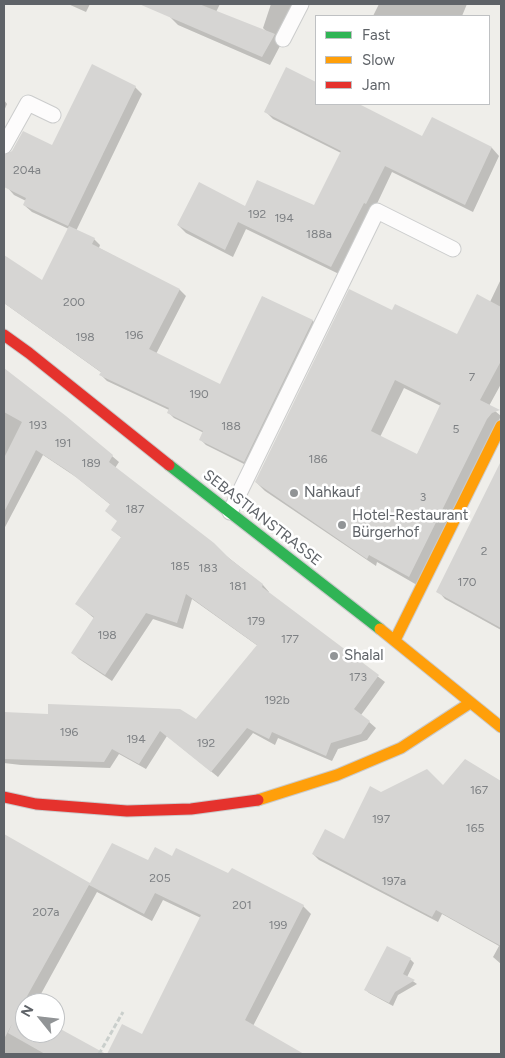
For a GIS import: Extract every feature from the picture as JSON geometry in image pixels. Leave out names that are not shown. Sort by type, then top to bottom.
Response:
[{"type":"street","name":"SEBASTIANSTRASSE","points":[[4,335],[29,352],[395,640],[470,704],[501,727]]},
{"type":"street","points":[[395,640],[501,426]]},
{"type":"street","points":[[4,797],[36,804],[127,810],[191,809],[254,801],[337,775],[401,748],[470,704]]},
{"type":"lane","points":[[283,39],[301,4]]},
{"type":"lane","points":[[4,146],[28,103],[53,115]]},
{"type":"lane","points":[[230,512],[377,211],[453,248]]},
{"type":"path","points":[[99,1054],[123,1012]]},
{"type":"building","points":[[139,4],[199,4],[275,34],[262,57]]},
{"type":"building","points":[[92,64],[136,86],[68,226],[23,205],[26,198],[4,187],[4,155],[12,151],[23,131],[52,145]]},
{"type":"building","points":[[286,67],[315,82],[315,105],[361,105],[422,136],[432,117],[492,147],[465,205],[385,166],[331,267],[238,222],[225,250],[177,225],[199,182],[245,206],[257,180],[314,205],[341,151],[264,112]]},
{"type":"building","points":[[69,226],[95,238],[92,244],[180,289],[149,349],[220,384],[262,296],[313,320],[244,462],[199,440],[203,431],[167,413],[169,408],[99,375],[101,372],[4,303],[4,255],[42,280]]},
{"type":"building","points":[[349,289],[392,310],[395,304],[457,334],[477,294],[501,307],[501,361],[480,400],[500,410],[492,413],[487,419],[409,577],[369,555],[367,559],[255,482]],"holes":[[[395,380],[441,403],[417,454],[371,431]]]},
{"type":"building","points":[[4,368],[113,455],[109,462],[214,543],[230,559],[263,584],[262,587],[379,675],[354,709],[370,721],[361,734],[331,743],[326,756],[272,732],[269,739],[247,728],[211,772],[160,731],[139,764],[112,749],[104,762],[4,759],[4,712],[48,714],[48,704],[180,709],[196,719],[257,645],[186,594],[177,623],[146,613],[105,675],[71,653],[94,617],[75,604],[121,537],[111,530],[117,521],[105,511],[110,504],[68,471],[36,450],[4,512],[4,458],[22,422],[4,412]]},
{"type":"building","points":[[501,461],[501,628],[436,592]]},
{"type":"building","points":[[465,759],[501,781],[501,946],[436,910],[432,917],[312,854],[325,829],[344,839],[370,786],[381,792],[427,769],[443,785]]},
{"type":"building","points":[[4,834],[90,883],[112,843],[148,860],[155,847],[172,856],[176,848],[228,873],[232,868],[304,905],[245,1020],[304,1054],[107,1054],[122,1024],[142,1034],[201,915],[155,893],[144,914],[89,885],[29,993],[15,993],[15,1037],[8,1033],[12,1024],[4,1039]]},
{"type":"building","points":[[387,946],[411,958],[403,974],[415,980],[395,992],[389,1003],[364,990]]},
{"type":"building","points":[[65,1031],[106,1054],[45,1054],[26,1043],[65,1043]]},
{"type":"traffic: fast","points":[[169,465],[380,629]]},
{"type":"traffic: slow","points":[[395,640],[501,426]]},
{"type":"traffic: slow","points":[[380,629],[501,727]]},
{"type":"traffic: slow","points":[[258,800],[337,775],[401,748],[470,703]]},
{"type":"traffic: jam","points":[[4,335],[169,465]]},
{"type":"traffic: jam","points":[[4,797],[36,804],[127,811],[191,809],[258,800]]},
{"type":"place","name":"Nahkauf","points":[[294,493]]},
{"type":"place","name":"Hotel-Restaurant Bürgerhof","points":[[342,525]]},
{"type":"place","name":"Shalal","points":[[334,656]]}]
